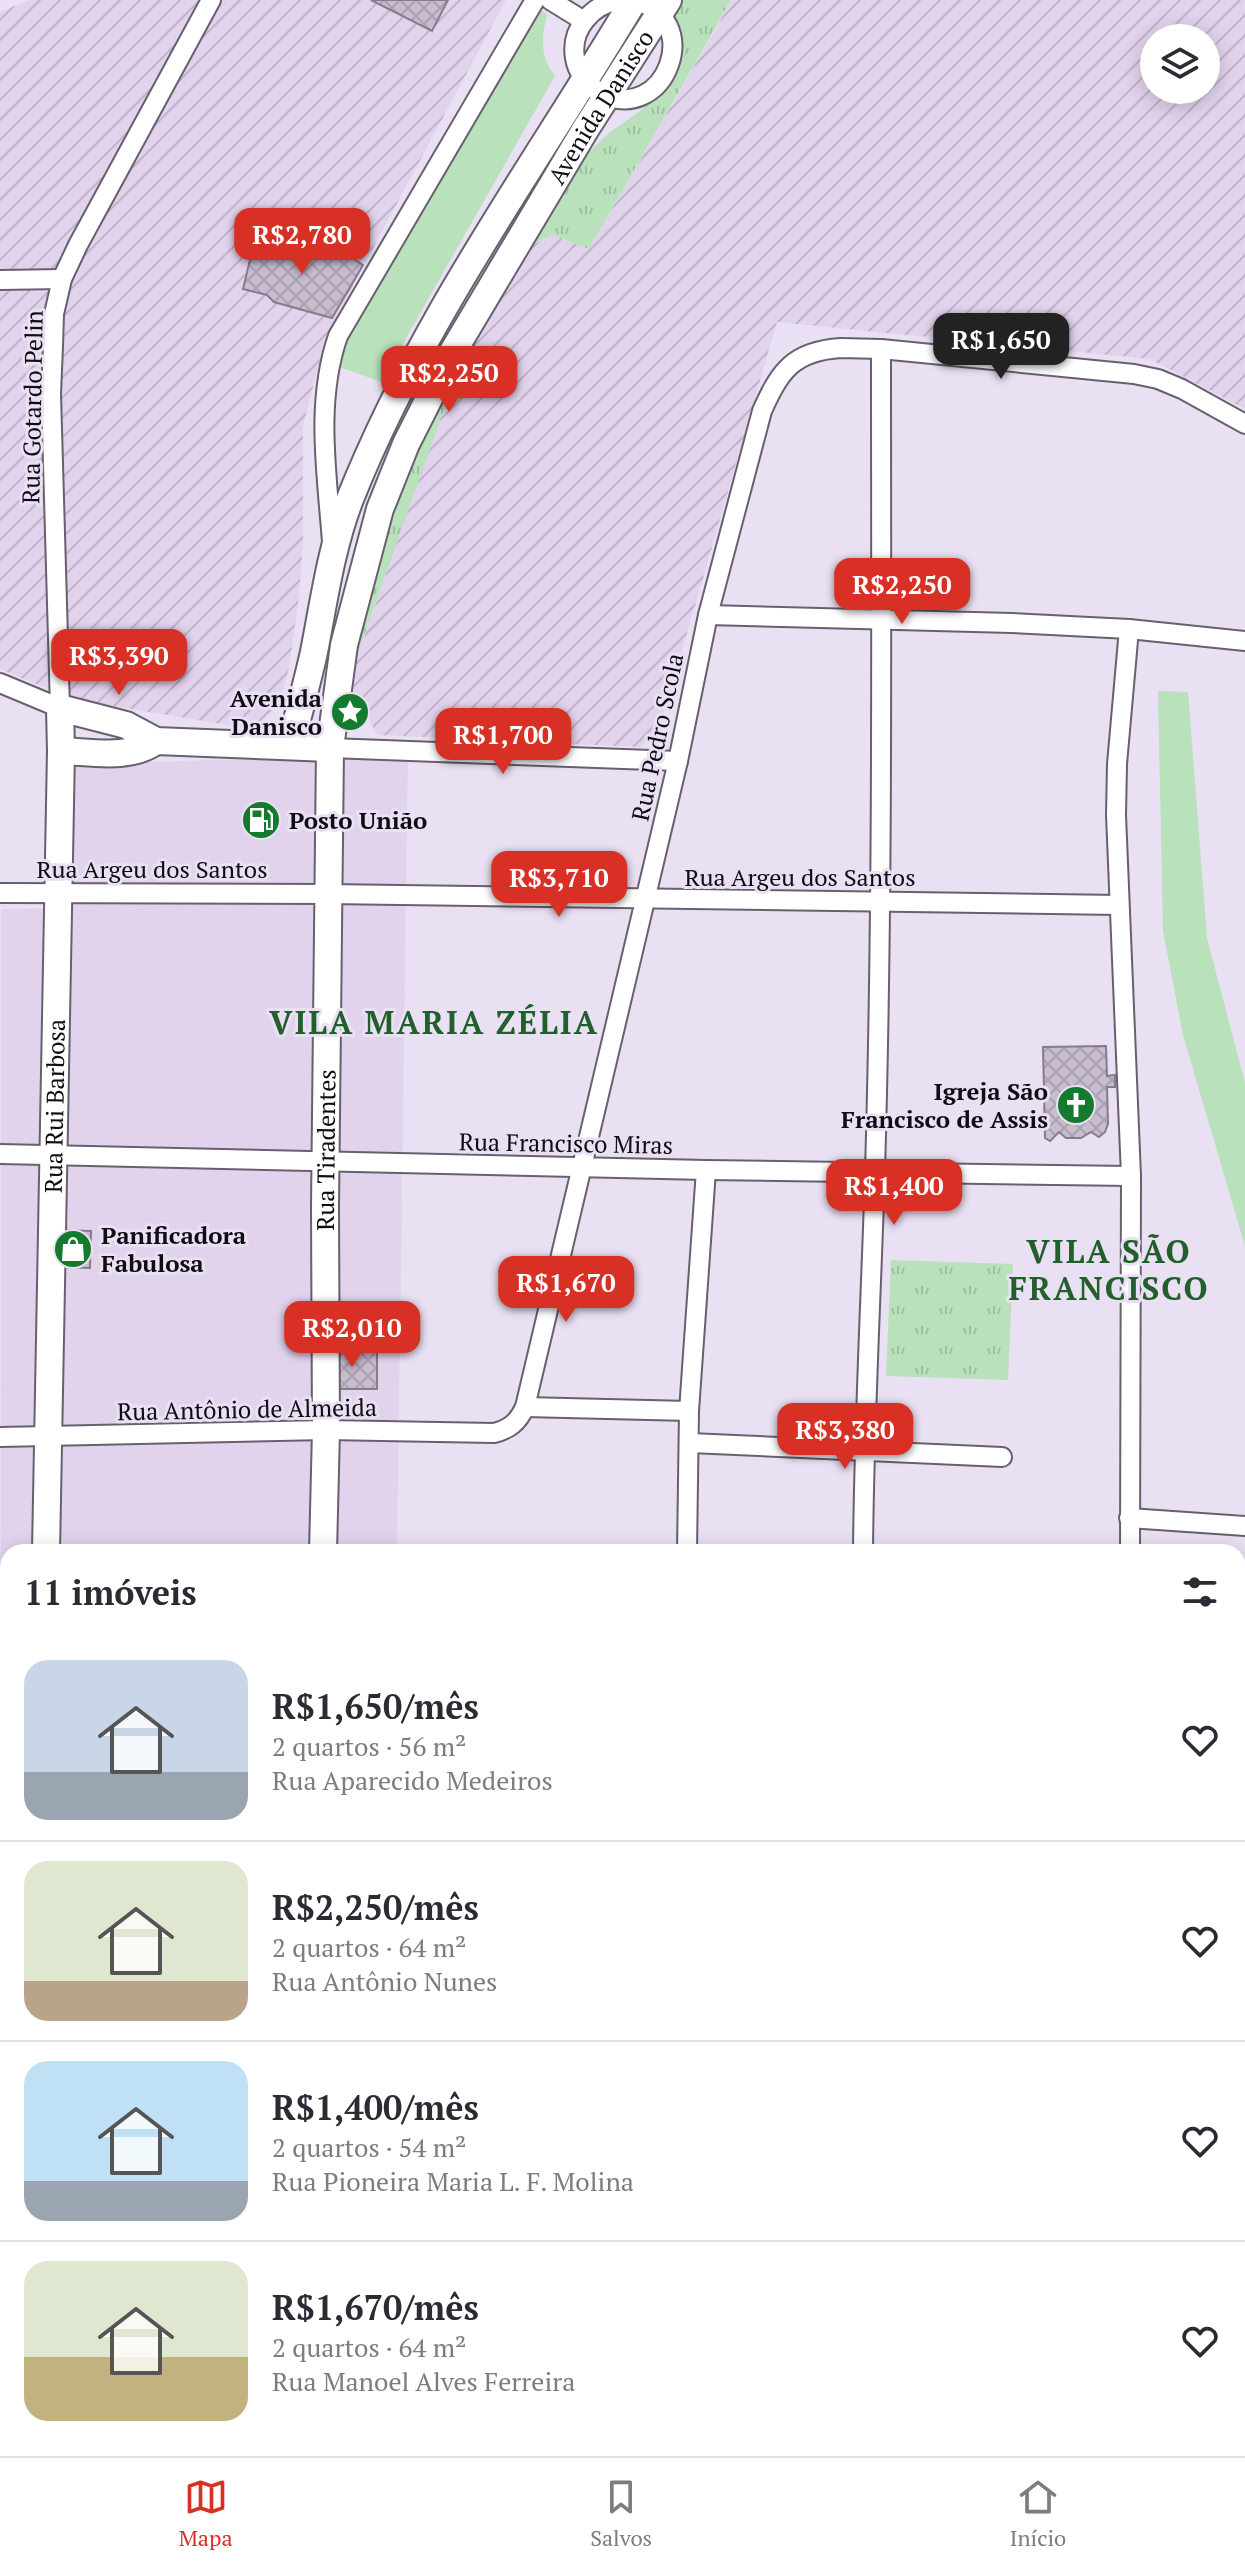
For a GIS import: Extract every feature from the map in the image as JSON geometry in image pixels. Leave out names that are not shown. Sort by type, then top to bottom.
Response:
[{"type":"main road","name":"Avenida Danisco","points":[[290,746],[313,654],[332,556],[349,502],[375,440],[427,338],[632,0]]},
{"type":"main road","name":"Avenida Danisco","points":[[330,748],[344,645],[360,577],[380,509],[406,444],[451,355],[663,7]]},
{"type":"main road","points":[[60,708],[126,725],[156,741],[330,748]]},
{"type":"main road","name":"Rua Rui Barbosa","points":[[46,1544],[60,708]]},
{"type":"main road","points":[[61,751],[121,753],[148,747],[156,741]]},
{"type":"main road","name":"Rua Tiradentes","points":[[323,1544],[330,748]]},
{"type":"street","name":"Rua Gotardo Pelin","points":[[60,708],[51,394],[54,314],[62,279],[211,0]]},
{"type":"street","points":[[332,556],[324,429],[326,383],[338,336],[535,0]]},
{"type":"street","points":[[550,0],[584,21]]},
{"type":"street","points":[[619,0],[603,5],[584,21],[575,44],[575,57],[585,80],[607,96],[621,99],[636,97],[661,82],[673,55],[673,41],[663,7],[650,7],[632,0]]},
{"type":"street","points":[[0,280],[62,279]]},
{"type":"street","name":"Rua Pedro Scola","points":[[525,1407],[678,761],[708,615],[762,411],[775,383],[789,365],[807,353],[841,348],[881,349],[1134,374],[1182,389],[1245,424]]},
{"type":"street","points":[[863,1544],[863,1451],[875,1171],[880,902],[881,349]]},
{"type":"street","points":[[708,615],[1012,623],[1129,629],[1245,641]]},
{"type":"street","points":[[1129,629],[1117,764],[1119,905],[1131,1176],[1130,1544]]},
{"type":"street","points":[[0,683],[60,708]]},
{"type":"street","points":[[330,748],[678,761]]},
{"type":"street","name":"Rua Argeu dos Santos","points":[[0,893],[327,894],[1119,905]]},
{"type":"street","name":"Rua Francisco Miras","points":[[0,1154],[1131,1176]]},
{"type":"street","points":[[687,1544],[689,1411],[706,1170]]},
{"type":"street","points":[[525,1407],[689,1411]]},
{"type":"street","name":"Rua Antônio de Almeida","points":[[0,1437],[326,1430],[494,1433],[514,1424],[525,1407]]},
{"type":"street","points":[[690,1443],[1002,1457]]},
{"type":"street","points":[[1129,1518],[1245,1526]]},
{"type":"shaded area","points":[[30,0],[506,0],[326,336],[303,426],[303,542],[289,669],[278,706],[253,729],[75,700],[0,669],[0,12]]},
{"type":"shaded area","points":[[732,0],[1245,0],[1245,409],[1150,359],[777,322],[660,727],[640,747],[378,735],[347,686],[455,375],[527,247],[553,235],[589,249]]},
{"type":"shaded area","points":[[408,755],[397,1544],[1,1544],[1,909],[63,908],[66,764]]},
{"type":"green space","points":[[681,0],[731,0],[589,249],[553,235],[528,246],[456,375],[346,687],[374,555],[407,460],[434,402],[538,215],[563,186],[576,164],[610,132],[639,112],[662,87],[679,53],[675,17]]},
{"type":"green space","points":[[541,9],[547,15],[544,54],[555,76],[381,382],[334,365],[338,347],[533,11]]},
{"type":"green space","points":[[1158,691],[1188,692],[1207,938],[1245,1083],[1245,1246],[1183,1035],[1163,931]]},
{"type":"green space","points":[[891,1260],[1013,1264],[1008,1380],[886,1376]]},
{"type":"building","points":[[371,0],[448,0],[432,31]]},
{"type":"building","points":[[255,239],[297,250],[301,244],[338,249],[363,265],[332,318],[274,302],[267,295],[243,289]]},
{"type":"building","name":"Igreja São Francisco de Assis","points":[[1106,1046],[1107,1076],[1115,1075],[1115,1087],[1107,1087],[1108,1124],[1105,1132],[1099,1137],[1091,1132],[1081,1138],[1066,1138],[1059,1132],[1050,1141],[1045,1138],[1043,1047]]},
{"type":"building","name":"Panificadora Fabulosa","points":[[56,1230],[91,1231],[90,1268],[54,1267]]},
{"type":"building","points":[[328,1349],[377,1349],[377,1389],[328,1389]]},
{"type":"place","name":"Avenida Danisco","points":[[350,712]]},
{"type":"place","name":"Posto União","points":[[261,820]]},
{"type":"place","name":"Igreja São Francisco de Assis","points":[[1076,1105]]},
{"type":"place","name":"Panificadora Fabulosa","points":[[73,1249]]},
{"type":"district","name":"VILA MARIA ZÉLIA","points":[[434,1022]]},
{"type":"district","name":"VILA SÃO FRANCISCO","points":[[1109,1270]]}]
